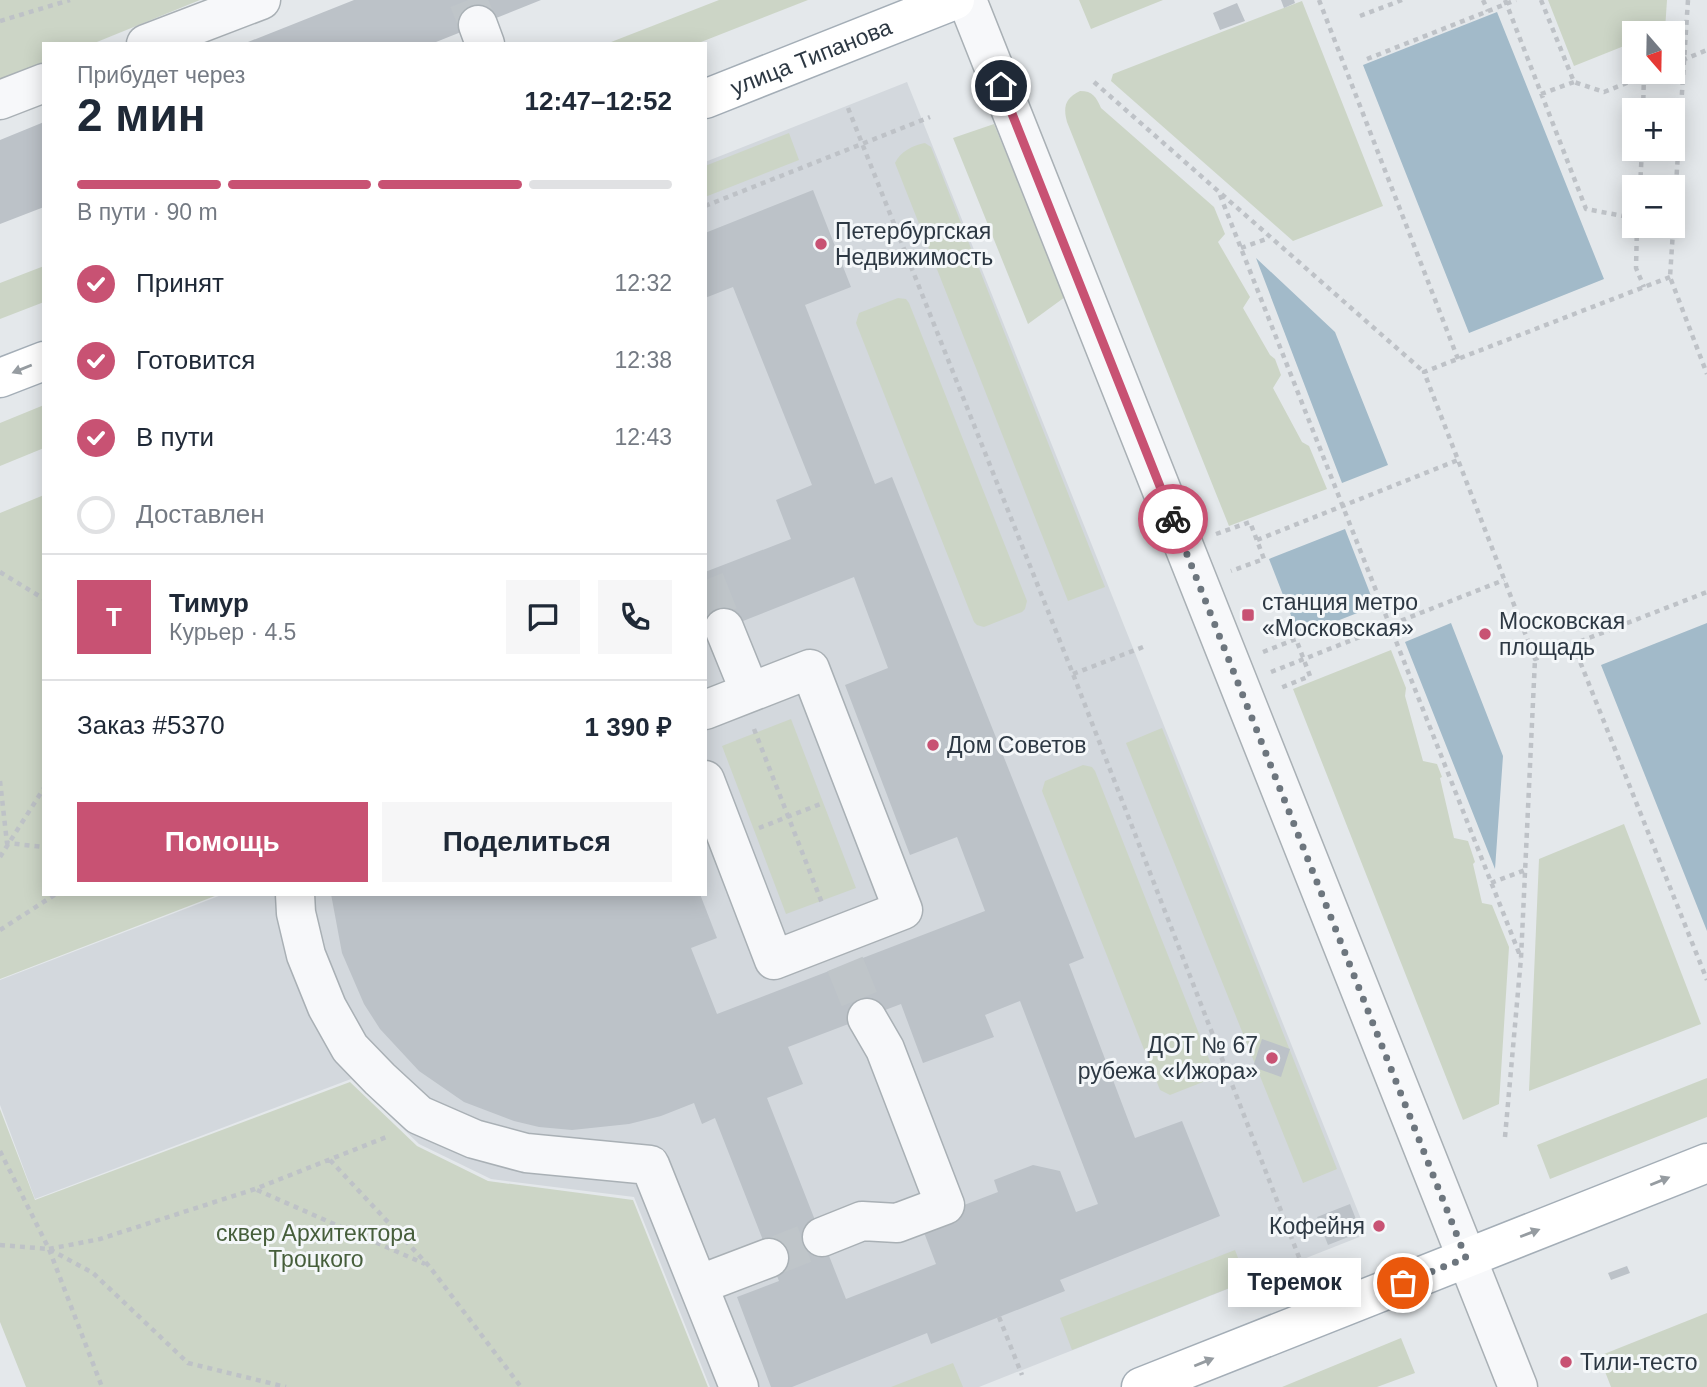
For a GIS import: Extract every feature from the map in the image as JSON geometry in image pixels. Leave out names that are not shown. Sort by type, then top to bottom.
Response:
[{"type":"main road","name":"улица Типанова","points":[[707,98],[955,0]]},
{"type":"main road","points":[[0,378],[42,362]]},
{"type":"main road","points":[[1141,1387],[1707,1163]]},
{"type":"street","points":[[151,42],[261,0]]},
{"type":"street","points":[[967,0],[1518,1387]]},
{"type":"street","points":[[0,100],[42,84]]},
{"type":"street","points":[[724,628],[746,694]]},
{"type":"street","points":[[707,709],[810,669],[903,911],[840,951],[774,960],[707,785]]},
{"type":"street","points":[[295,896],[296,913],[306,955],[327,1007],[350,1048],[419,1115],[474,1139],[526,1153],[650,1165],[739,1387]]},
{"type":"street","points":[[822,1237],[862,1221],[897,1223],[945,1205],[885,1049],[867,1018]]},
{"type":"street","points":[[698,1285],[769,1258]]},
{"type":"path","points":[[0,21],[70,0]]},
{"type":"path","points":[[1319,0],[1458,359]]},
{"type":"path","points":[[1360,16],[1402,0]]},
{"type":"path","points":[[1483,0],[1488,11]]},
{"type":"path","points":[[1367,59],[1506,2],[1517,0]]},
{"type":"path","points":[[1541,0],[1574,82]]},
{"type":"path","points":[[1685,44],[1688,0]]},
{"type":"path","points":[[1506,2],[1586,209],[1622,216]]},
{"type":"path","points":[[1685,59],[1707,50]]},
{"type":"path","points":[[1094,82],[1424,372],[1535,659],[1521,958],[1505,1137]]},
{"type":"path","points":[[1541,94],[1574,82],[1604,92],[1624,84]]},
{"type":"path","points":[[1682,84],[1670,277],[1707,374]]},
{"type":"path","points":[[848,108],[1073,674],[1302,1265]]},
{"type":"path","points":[[707,205],[930,117]]},
{"type":"path","points":[[1220,195],[1521,958]]},
{"type":"path","points":[[1241,248],[1269,238]]},
{"type":"path","points":[[1637,238],[1636,268],[1644,287]]},
{"type":"path","points":[[1424,372],[1670,277]]},
{"type":"path","points":[[1256,540],[1458,460]]},
{"type":"path","points":[[1216,534],[1250,522],[1264,559],[1231,571]]},
{"type":"path","points":[[0,572],[42,598]]},
{"type":"path","points":[[1270,672],[1504,580]]},
{"type":"path","points":[[1535,659],[1707,592]]},
{"type":"path","points":[[1263,653],[1296,639],[1304,659],[1310,676],[1277,689]]},
{"type":"path","points":[[1573,644],[1707,981]]},
{"type":"path","points":[[1073,674],[1143,647]]},
{"type":"path","points":[[746,694],[788,816],[840,951]]},
{"type":"path","points":[[0,781],[7,843]]},
{"type":"path","points":[[728,840],[856,790]]},
{"type":"path","points":[[0,858],[42,791]]},
{"type":"path","points":[[7,843],[42,847]]},
{"type":"path","points":[[1491,883],[1525,870]]},
{"type":"path","points":[[0,930],[53,896]]},
{"type":"path","points":[[0,1245],[48,1249],[100,1239],[256,1189],[387,1137],[419,1115]]},
{"type":"path","points":[[0,1151],[48,1249],[102,1387]]},
{"type":"path","points":[[330,1160],[429,1266],[521,1387]]},
{"type":"path","points":[[256,1189],[429,1266]]},
{"type":"path","points":[[48,1249],[93,1273],[188,1363],[286,1387]]},
{"type":"path","points":[[999,1317],[1022,1375]]},
{"type":"shaded area","points":[[907,82],[1367,1234],[979,1387],[710,1387],[634,1197],[491,1179],[419,1144],[351,1079],[35,1199],[0,1105],[0,980],[219,896],[707,896],[707,161]]},
{"type":"green space","points":[[0,0],[200,0],[97,42],[42,42],[42,64],[0,81]]},
{"type":"green space","points":[[719,0],[808,0],[701,42],[611,42]]},
{"type":"green space","points":[[1079,0],[1163,0],[1091,29]]},
{"type":"green space","points":[[1548,0],[1667,0],[1666,21],[1622,21],[1622,47],[1574,66]]},
{"type":"green space","points":[[1302,1],[1383,206],[1293,241],[1111,81],[1113,74]]},
{"type":"green space","points":[[1080,91],[1094,95],[1101,108],[1214,207],[1225,234],[1218,242],[1250,297],[1243,308],[1270,355],[1275,359],[1281,375],[1273,388],[1302,442],[1309,446],[1327,489],[1229,526],[1067,122],[1066,104]]},
{"type":"green space","points":[[994,124],[1065,297],[1028,324],[953,138]]},
{"type":"green space","points":[[789,133],[799,160],[707,196],[707,165]]},
{"type":"green space","points":[[925,143],[931,147],[1105,587],[1068,601],[895,163],[907,150]]},
{"type":"green space","points":[[42,267],[42,303],[0,319],[0,283]]},
{"type":"green space","points":[[898,298],[906,299],[909,303],[1027,601],[1022,612],[984,627],[974,622],[856,323],[859,313]]},
{"type":"green space","points":[[42,406],[42,449],[0,466],[0,423]]},
{"type":"green space","points":[[42,496],[42,896],[215,896],[0,979],[0,513]]},
{"type":"green space","points":[[1391,650],[1406,688],[1405,696],[1423,761],[1437,764],[1454,838],[1468,841],[1475,862],[1473,864],[1482,903],[1492,905],[1509,947],[1499,1104],[1463,1120],[1293,689]]},
{"type":"green space","points":[[791,719],[856,888],[786,914],[722,746]]},
{"type":"green space","points":[[1162,728],[1337,1169],[1303,1183],[1126,743]]},
{"type":"green space","points":[[1083,765],[1092,767],[1095,771],[1213,1069],[1208,1080],[1170,1095],[1160,1090],[1042,791],[1045,781]]},
{"type":"green space","points":[[1624,824],[1701,1024],[1529,1091],[1539,859]]},
{"type":"green space","points":[[1707,1078],[1707,1117],[1550,1179],[1537,1145]]},
{"type":"green space","name":"сквер Архитектора Троцкого","points":[[350,1082],[417,1146],[488,1181],[633,1200],[708,1387],[26,1387],[0,1322],[0,1109],[35,1200]]},
{"type":"green space","points":[[1235,1250],[1247,1281],[1072,1350],[1060,1318]]},
{"type":"green space","points":[[1707,1313],[1707,1387],[1611,1387],[1599,1356]]},
{"type":"green space","points":[[1401,1338],[1415,1373],[1377,1387],[1282,1387]]},
{"type":"green space","points":[[953,1363],[963,1387],[891,1387]]},
{"type":"water","points":[[1497,12],[1604,279],[1469,333],[1363,65]]},
{"type":"water","points":[[1256,258],[1335,332],[1388,465],[1342,483]]},
{"type":"water","points":[[1345,529],[1375,606],[1299,636],[1269,559]]},
{"type":"water","points":[[1451,623],[1503,756],[1495,869],[1405,642]]},
{"type":"water","points":[[1707,623],[1707,931],[1601,665]]},
{"type":"building","points":[[354,0],[541,0],[436,42],[248,42]]},
{"type":"building","points":[[1281,0],[1294,0],[1295,3],[1284,8]]},
{"type":"building","points":[[1237,3],[1245,21],[1220,30],[1213,13]]},
{"type":"building","points":[[42,123],[42,208],[0,224],[0,140]]},
{"type":"building","name":"Дом Советов","points":[[813,190],[851,287],[805,305],[875,484],[892,477],[1084,958],[1069,964],[1135,1138],[1182,1121],[1220,1216],[1060,1280],[1065,1291],[931,1344],[927,1333],[792,1387],[771,1387],[737,1297],[779,1281],[715,1118],[702,1124],[694,1103],[661,1116],[629,1124],[572,1130],[514,1121],[464,1102],[419,1071],[380,1029],[364,1004],[342,953],[331,896],[701,896],[717,938],[691,948],[717,1014],[985,911],[957,837],[910,855],[845,685],[888,668],[854,577],[707,635],[707,571],[791,539],[776,500],[812,485],[733,287],[707,297],[707,232]],"holes":[[[1020,1001],[1098,1204],[1076,1212],[1060,1171],[1033,1165],[994,1180],[998,1192],[920,1222],[936,1264],[846,1299],[767,1098],[803,1084],[788,1047],[901,1004],[923,1063],[994,1037],[985,1015]]]},
{"type":"building","name":"ДОТ № 67 рубежа «Ижора»","points":[[1262,1039],[1290,1049],[1281,1077],[1253,1067]]},
{"type":"building","points":[[1350,1204],[1361,1232],[1328,1245],[1317,1217]]},
{"type":"building","points":[[1627,1266],[1630,1273],[1611,1280],[1608,1273]]},
{"type":"tunnel","points":[[468,0],[478,25]]},
{"type":"tunnel","points":[[707,585],[724,628]]},
{"type":"tunnel","points":[[845,964],[867,1018]]},
{"type":"tunnel","points":[[769,1258],[822,1237]]},
{"type":"way so far","points":[[1173,519],[1466,1258],[1403,1283]]},
{"type":"place","name":"Петербургская Недвижимость","points":[[821,244]]},
{"type":"place","name":"станция метро «Московская»","points":[[1248,615]]},
{"type":"place","name":"Московская площадь","points":[[1485,634]]},
{"type":"place","name":"Дом Советов","points":[[933,745]]},
{"type":"place","name":"ДОТ № 67 рубежа «Ижора»","points":[[1272,1058]]},
{"type":"place","name":"Кофейня","points":[[1379,1226]]},
{"type":"place","name":"Теремок","points":[[1403,1283]]},
{"type":"place","name":"Тили-тесто","points":[[1566,1362]]},
{"type":"route","points":[[1001,86],[1173,519]]}]
